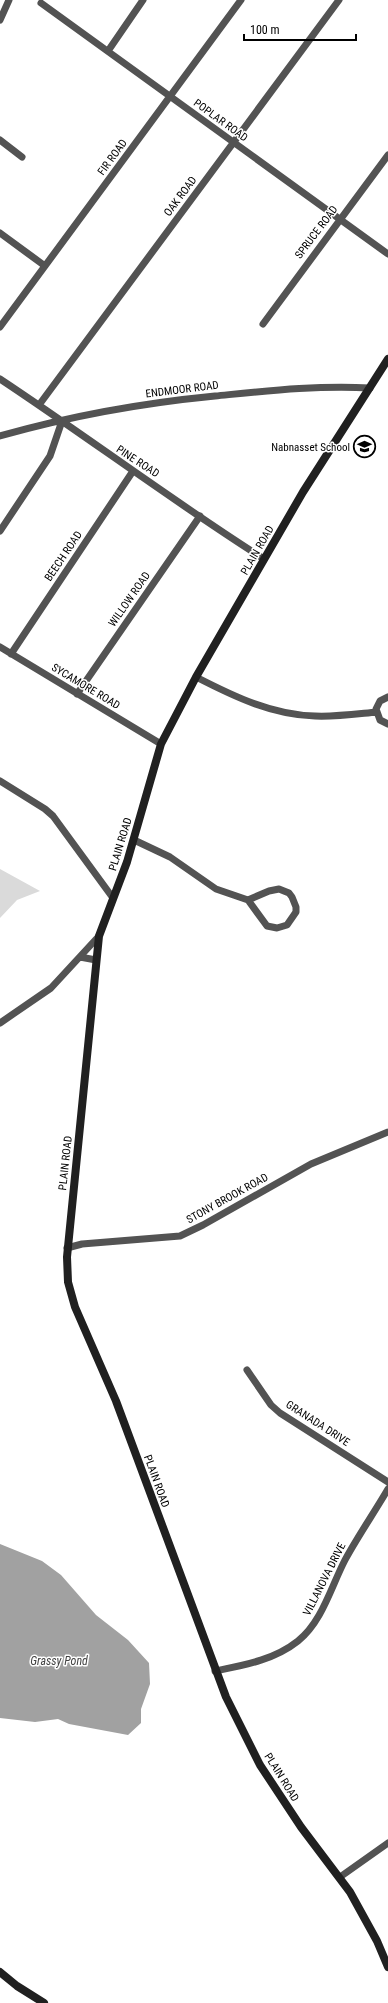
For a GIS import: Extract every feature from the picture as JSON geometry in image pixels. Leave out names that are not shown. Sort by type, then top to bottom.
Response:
[{"type":"main road","name":"PLAIN ROAD","points":[[388,359],[307,486],[196,677],[161,744],[134,840],[99,936],[91,1027],[67,1248],[68,1282],[75,1307],[116,1401],[216,1671],[240,1728],[260,1765],[301,1826],[340,1877],[364,1915],[388,1967]]},
{"type":"main road","points":[[0,1972],[17,1986],[44,2003]]},
{"type":"street","points":[[0,20],[9,0]]},
{"type":"street","points":[[108,51],[143,0]]},
{"type":"street","name":"FIR ROAD","points":[[0,326],[241,0]]},
{"type":"street","name":"OAK ROAD","points":[[39,405],[339,0]]},
{"type":"street","name":"POPLAR ROAD","points":[[41,3],[388,254]]},
{"type":"street","points":[[0,140],[22,157]]},
{"type":"street","name":"SPRUCE ROAD","points":[[263,324],[388,155]]},
{"type":"street","points":[[0,233],[45,266]]},
{"type":"street","name":"PINE ROAD","points":[[0,380],[39,405],[117,461],[264,559]]},
{"type":"street","name":"ENDMOOR ROAD","points":[[0,436],[98,413],[188,398],[246,392],[330,387],[370,388]]},
{"type":"street","points":[[0,531],[50,456],[62,421]]},
{"type":"street","name":"BEECH ROAD","points":[[12,654],[133,471]]},
{"type":"street","name":"WILLOW ROAD","points":[[77,694],[200,516]]},
{"type":"street","name":"SYCAMORE ROAD","points":[[0,647],[161,744]]},
{"type":"street","points":[[196,677],[246,701],[285,713],[325,717],[376,712]]},
{"type":"street","points":[[388,697],[380,702],[376,712],[380,720],[388,724]]},
{"type":"street","points":[[0,781],[45,809],[52,816],[113,898]]},
{"type":"street","points":[[134,840],[170,857],[216,889],[248,900],[263,922],[272,928],[287,925],[296,912],[295,902],[289,893],[279,890],[268,891],[248,900]]},
{"type":"street","points":[[0,1023],[50,988],[99,936]]},
{"type":"street","points":[[80,957],[96,960]]},
{"type":"street","name":"STONY BROOK ROAD","points":[[67,1248],[82,1244],[180,1236],[203,1225],[311,1164],[388,1132]]},
{"type":"street","name":"GRANADA DRIVE","points":[[247,1370],[264,1395],[280,1413],[388,1482]]},
{"type":"street","name":"VILLANOVA DRIVE","points":[[216,1671],[269,1658],[290,1647],[307,1633],[320,1612],[346,1558],[388,1490]]},
{"type":"street","points":[[340,1877],[388,1843]]},
{"type":"shaded area","points":[[0,869],[40,891],[17,900],[0,918]]},
{"type":"water","name":"Grassy Pond","points":[[0,1544],[42,1561],[61,1575],[96,1615],[128,1640],[149,1663],[150,1684],[141,1709],[141,1723],[128,1735],[69,1724],[58,1719],[35,1722],[0,1718]]},
{"type":"place","name":"Nabnasset School","points":[[365,447]]}]
